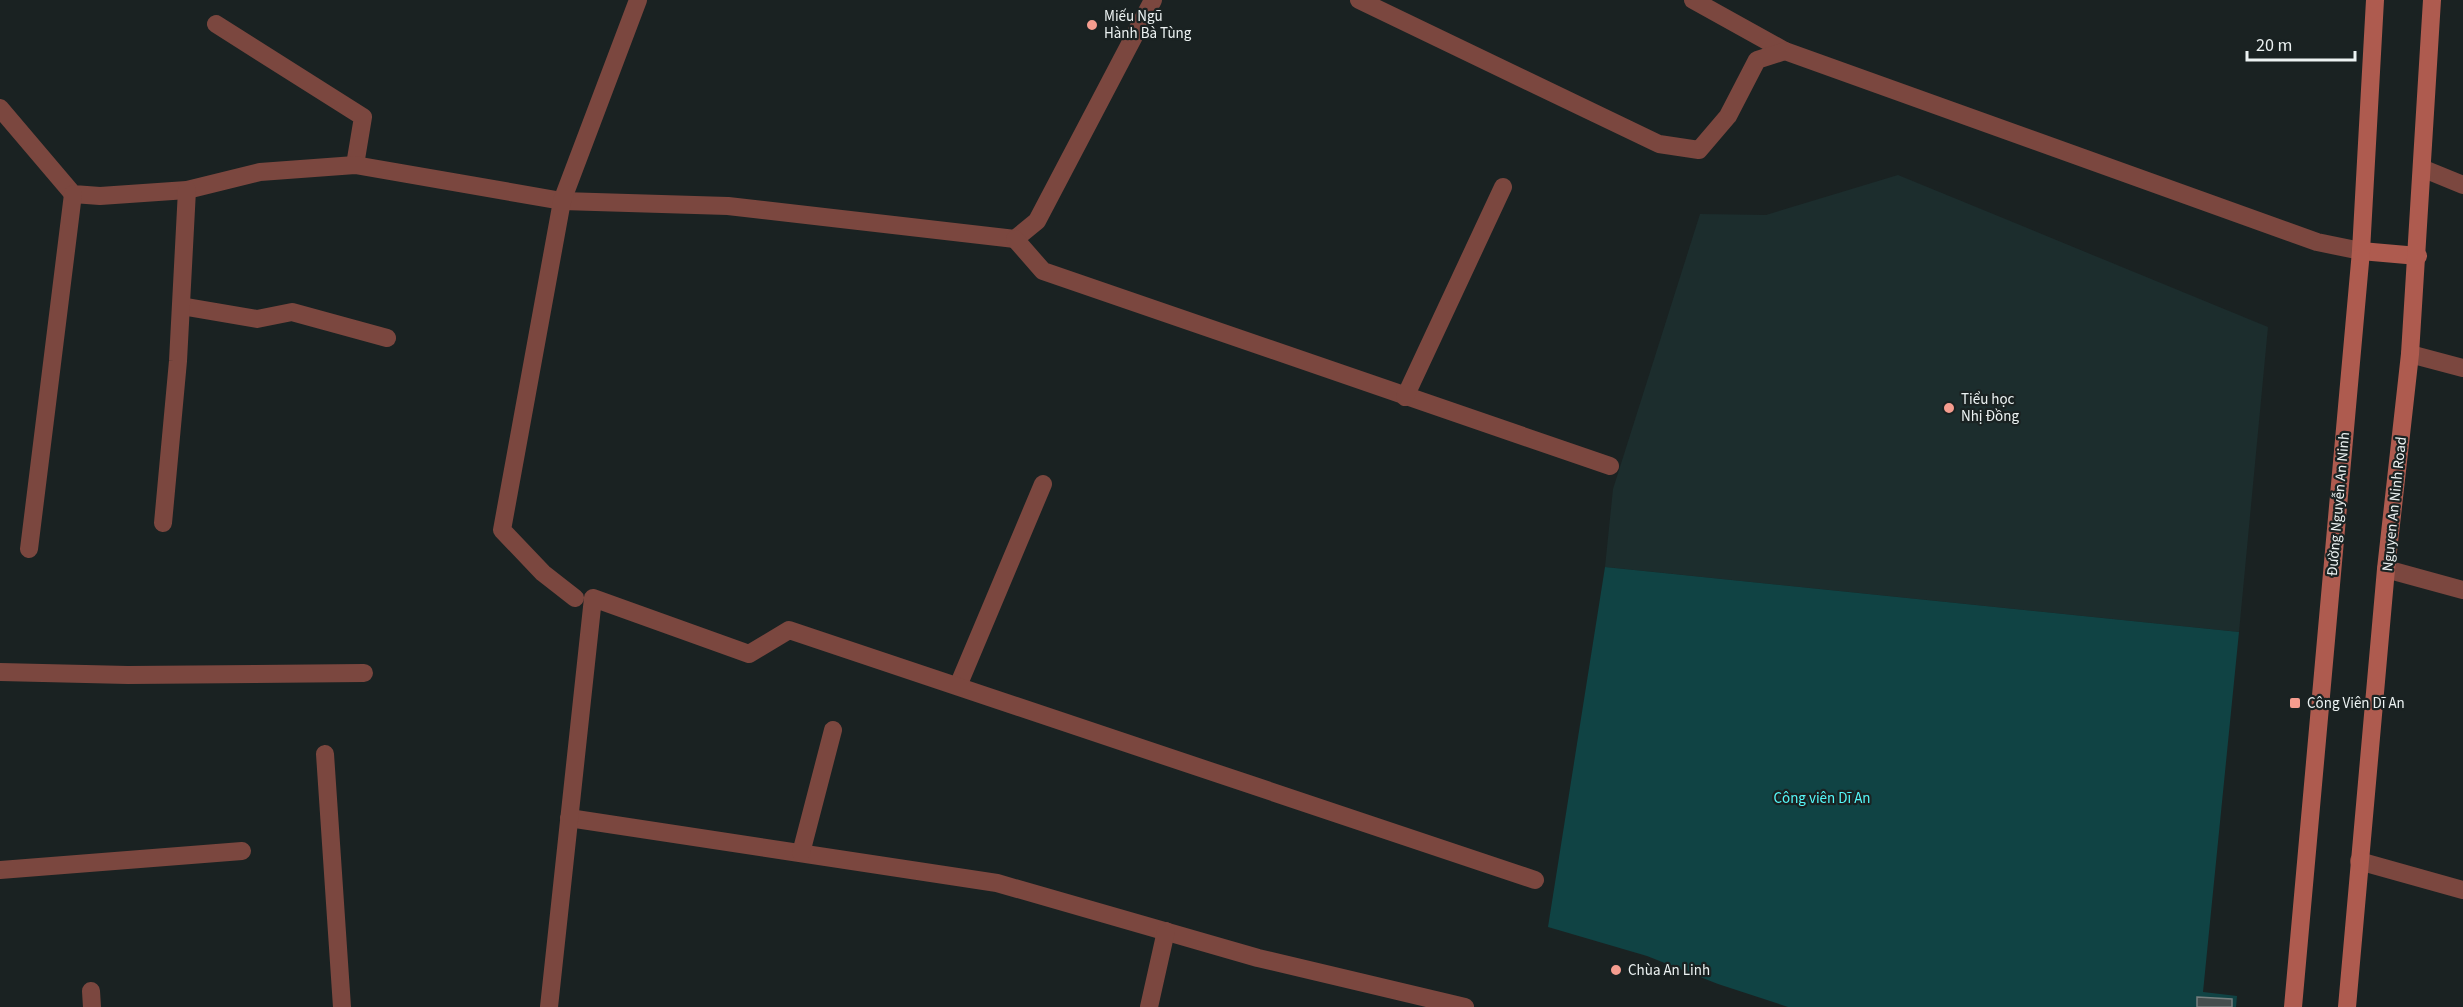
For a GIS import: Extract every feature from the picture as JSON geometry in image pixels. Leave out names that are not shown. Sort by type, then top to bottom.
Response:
[{"type":"main road","name":"Đường Nguyễn An Ninh","points":[[2293,1007],[2361,251],[2375,0]]},
{"type":"main road","name":"Nguyen An Ninh Road","points":[[2347,1007],[2386,568],[2410,354],[2424,169],[2432,0]]},
{"type":"main road","points":[[2361,251],[2418,256]]},
{"type":"street","points":[[575,598],[543,573],[502,530],[562,201],[639,0]]},
{"type":"street","points":[[1015,239],[1037,221],[1154,0]]},
{"type":"street","points":[[1359,0],[1659,144],[1699,150],[1728,116],[1757,60],[1785,51]]},
{"type":"street","points":[[1693,0],[1785,51],[2317,242],[2361,251]]},
{"type":"street","points":[[216,24],[363,117],[355,165]]},
{"type":"street","points":[[0,108],[73,194],[100,196],[187,190],[260,171],[355,165],[562,201],[728,206],[1015,239],[1043,271],[1610,466]]},
{"type":"street","points":[[2424,169],[2463,185]]},
{"type":"street","points":[[1405,397],[1503,187]]},
{"type":"street","points":[[163,523],[181,306],[187,190]]},
{"type":"street","points":[[29,549],[73,194]]},
{"type":"street","points":[[181,306],[257,319],[292,312],[387,338]]},
{"type":"street","points":[[2410,354],[2463,368]]},
{"type":"street","points":[[958,686],[1043,484]]},
{"type":"street","points":[[2386,568],[2463,590]]},
{"type":"street","points":[[549,1007],[593,598],[749,654],[789,630],[1535,880]]},
{"type":"street","points":[[0,672],[128,675],[364,673]]},
{"type":"street","points":[[801,853],[833,730]]},
{"type":"street","points":[[326,754],[342,1007]]},
{"type":"street","points":[[569,818],[997,883],[1258,958],[1465,1007]]},
{"type":"street","points":[[0,870],[242,851]]},
{"type":"street","points":[[2359,861],[2463,890]]},
{"type":"street","points":[[1149,1007],[1166,931]]},
{"type":"shaded area","name":"Tiểu học Nhị Đồng","points":[[1898,175],[2268,327],[2239,632],[1605,567],[1613,489],[1700,214],[1766,215]]},
{"type":"green space","name":"Công viên Dĩ An","points":[[1605,567],[2239,632],[2203,992],[2237,996],[2236,1007],[1788,1007],[1718,984],[1647,956],[1548,927]]},
{"type":"building","points":[[2197,997],[2232,999],[2232,1007],[2197,1007]]},
{"type":"place","name":"Miếu Ngũ Hành Bà Tùng","points":[[1092,25]]},
{"type":"place","name":"Tiểu học Nhị Đồng","points":[[1949,408]]},
{"type":"place","name":"Công Viên Dĩ An","points":[[2295,703]]},
{"type":"place","name":"Chùa An Linh","points":[[1616,970]]}]
